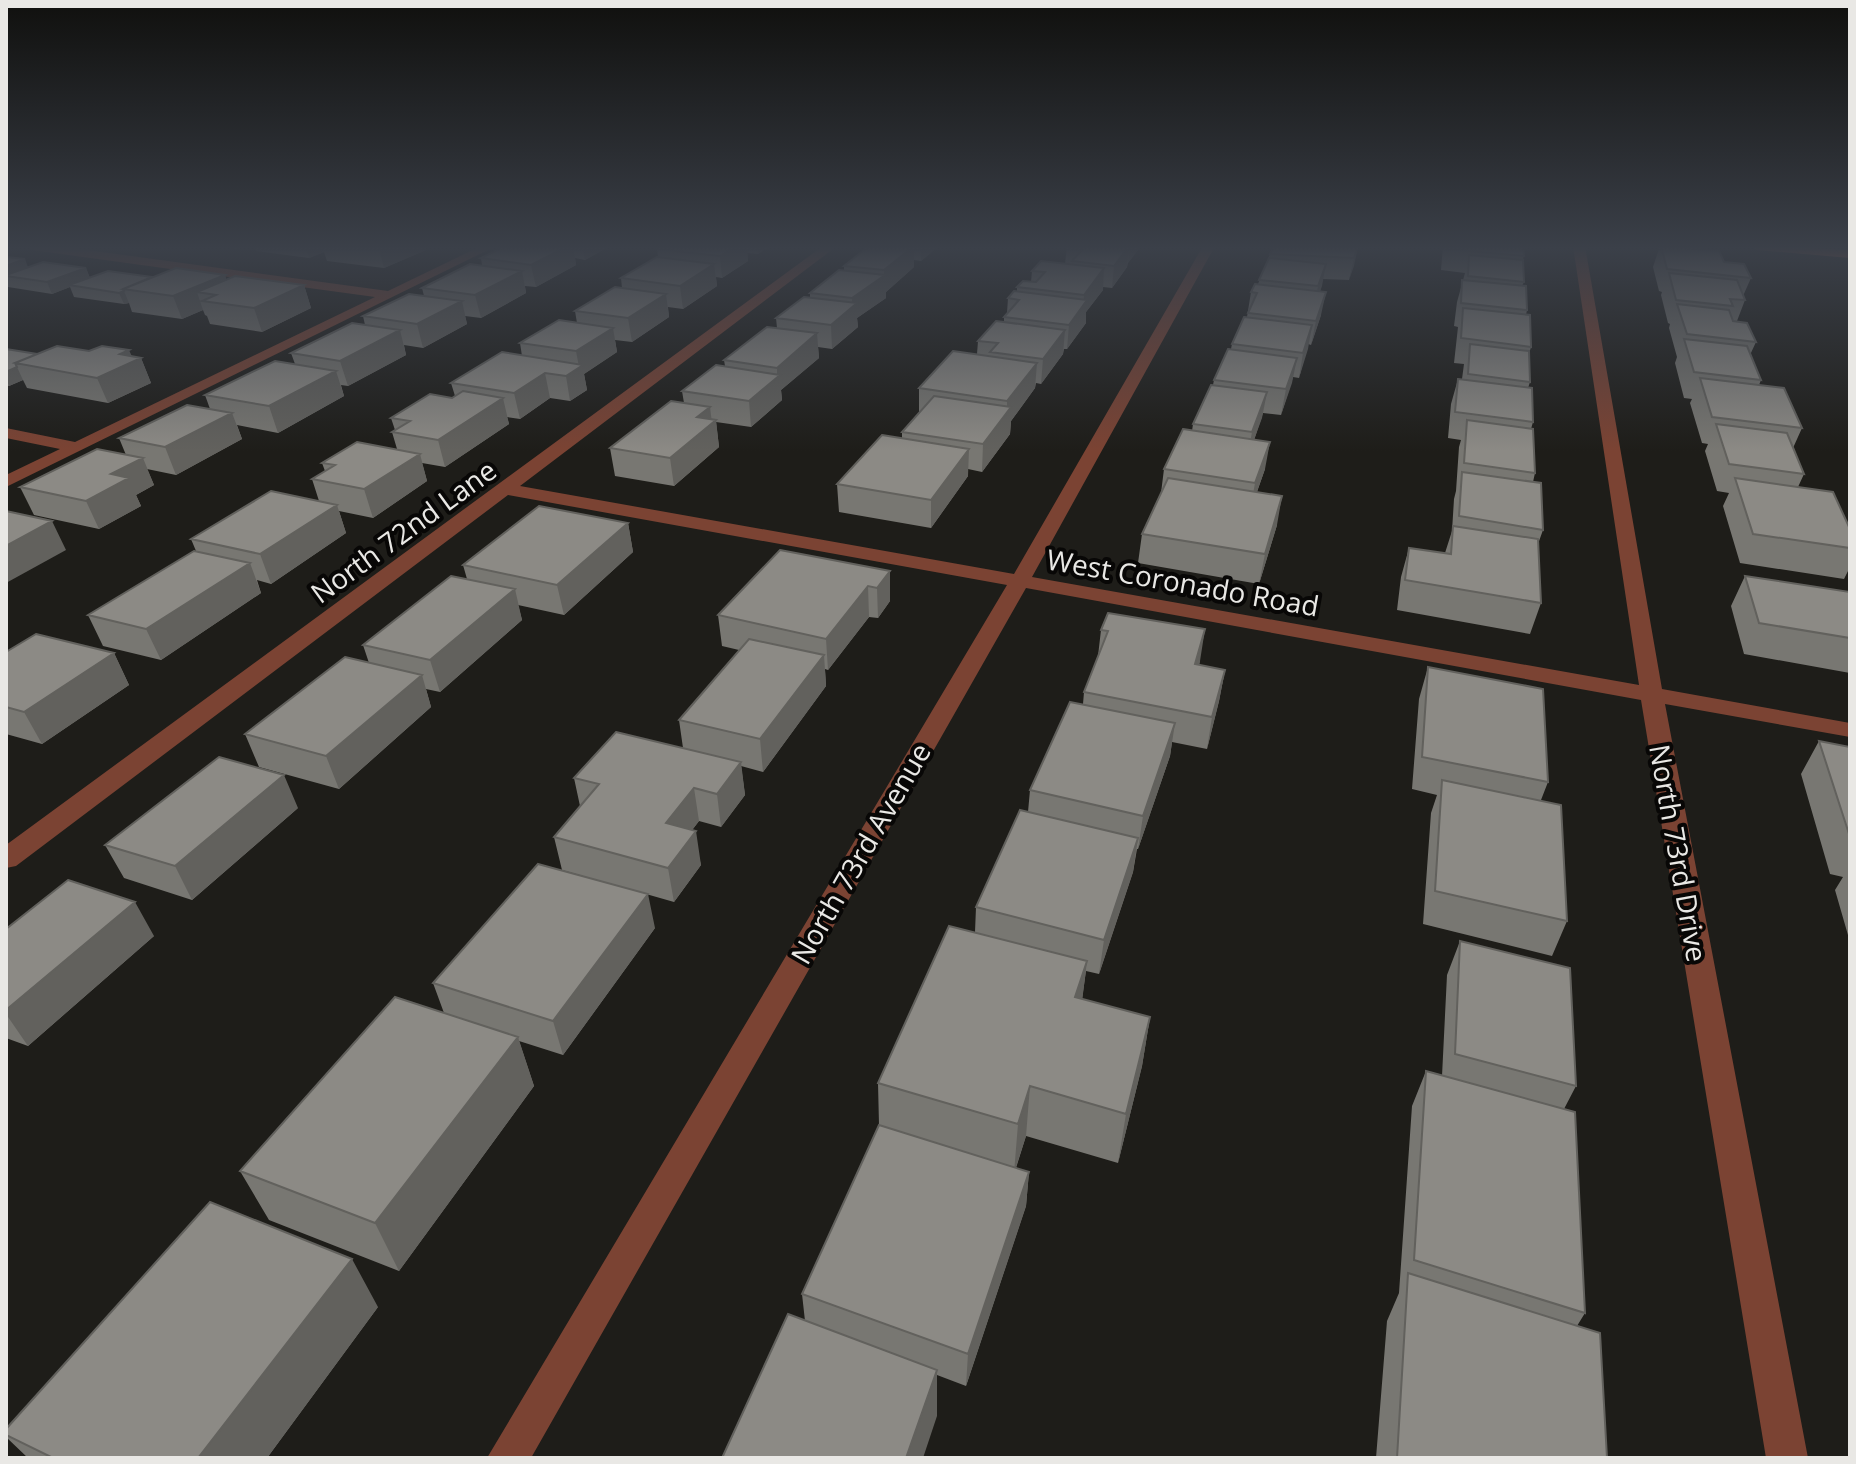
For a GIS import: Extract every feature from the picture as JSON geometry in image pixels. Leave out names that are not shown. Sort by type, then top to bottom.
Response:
[{"type":"street","points":[[6,482],[349,314]]},
{"type":"street","name":"North 72nd Lane","points":[[6,859],[740,314]]},
{"type":"street","name":"North 73rd Avenue","points":[[508,1458],[1020,581],[1168,314]]},
{"type":"street","name":"North 73rd Drive","points":[[1590,314],[1652,695],[1787,1458]]},
{"type":"street","points":[[6,433],[76,447]]},
{"type":"street","name":"West Coronado Road","points":[[506,489],[1850,730]]},
{"type":"building","points":[[367,314],[436,314],[417,324],[363,316]]},
{"type":"building","points":[[600,314],[634,314],[628,318]]},
{"type":"building","points":[[781,314],[844,314],[831,325],[776,318]]},
{"type":"building","points":[[1006,314],[1077,314],[1069,325],[1004,317]]},
{"type":"building","points":[[1259,314],[1318,314],[1316,321]]},
{"type":"building","points":[[1463,314],[1530,315],[1531,347],[1461,338]]},
{"type":"building","points":[[1680,314],[1731,314],[1733,321],[1747,323],[1756,342],[1687,334]]},
{"type":"building","points":[[1244,317],[1312,325],[1303,353],[1232,344]]},
{"type":"building","points":[[559,320],[613,328],[576,351],[520,343]]},
{"type":"building","points":[[996,321],[1065,330],[1043,359],[990,352],[998,343],[978,341]]},
{"type":"building","points":[[352,323],[400,330],[340,361],[291,353]]},
{"type":"building","points":[[767,327],[817,333],[777,368],[724,360]]},
{"type":"building","points":[[1684,339],[1747,346],[1761,380],[1694,372]]},
{"type":"building","points":[[1470,344],[1529,351],[1530,382],[1468,374]]},
{"type":"building","points":[[57,346],[89,351],[102,346],[129,350],[120,354],[141,358],[97,378],[15,363]]},
{"type":"building","points":[[6,349],[37,354],[15,363],[17,367],[6,372]]},
{"type":"building","points":[[1228,349],[1297,358],[1286,389],[1214,380]]},
{"type":"building","points":[[953,351],[1037,363],[1007,401],[919,388]]},
{"type":"building","points":[[502,352],[583,365],[566,376],[545,373],[514,393],[451,383]]},
{"type":"building","points":[[275,361],[336,371],[269,406],[205,395]]},
{"type":"building","points":[[716,365],[780,375],[749,401],[682,391]]},
{"type":"building","points":[[1700,378],[1784,388],[1802,428],[1712,417]]},
{"type":"building","points":[[1458,379],[1532,388],[1533,422],[1455,412]]},
{"type":"building","points":[[1211,385],[1267,392],[1252,432],[1193,424]]},
{"type":"building","points":[[463,391],[503,398],[438,440],[392,432],[410,421],[391,418],[430,394],[452,398]]},
{"type":"building","points":[[934,396],[1011,407],[983,444],[902,432]]},
{"type":"building","points":[[671,401],[710,407],[697,417],[716,420],[670,458],[610,448]]},
{"type":"building","points":[[187,405],[232,413],[165,447],[119,438]]},
{"type":"building","points":[[1467,420],[1533,429],[1535,473],[1464,463]]},
{"type":"building","points":[[1716,424],[1787,433],[1804,474],[1729,464]]},
{"type":"building","points":[[1183,429],[1270,442],[1255,483],[1164,469]]},
{"type":"building","points":[[882,435],[969,449],[931,500],[837,484]]},
{"type":"building","points":[[357,442],[420,454],[364,489],[312,479],[335,465],[322,463]]},
{"type":"building","points":[[97,449],[143,458],[111,474],[129,478],[86,501],[20,487]]},
{"type":"building","points":[[1462,472],[1541,483],[1543,530],[1459,516]]},
{"type":"building","points":[[1168,478],[1282,496],[1265,554],[1142,534]]},
{"type":"building","points":[[1735,478],[1833,492],[1850,529],[1850,548],[1753,534]]},
{"type":"building","points":[[271,491],[337,505],[260,554],[191,539]]},
{"type":"building","points":[[539,506],[628,523],[557,585],[463,565]]},
{"type":"building","points":[[6,511],[52,521],[6,546]]},
{"type":"building","points":[[1453,526],[1538,539],[1541,603],[1405,580],[1409,548],[1451,554]]},
{"type":"building","points":[[780,550],[890,571],[877,588],[868,586],[826,639],[718,615]]},
{"type":"building","points":[[194,551],[250,563],[146,629],[88,615]]},
{"type":"building","points":[[451,576],[515,589],[430,660],[363,645]]},
{"type":"building","points":[[1745,576],[1850,592],[1850,638],[1759,623]]},
{"type":"building","points":[[1108,613],[1205,629],[1195,664],[1225,670],[1212,717],[1084,692],[1108,631],[1101,630]]},
{"type":"building","points":[[36,634],[114,653],[24,712],[6,707],[6,652]]},
{"type":"building","points":[[749,639],[824,655],[760,739],[679,720]]},
{"type":"building","points":[[345,657],[422,675],[326,756],[245,734]]},
{"type":"building","points":[[1428,667],[1543,689],[1548,782],[1422,757]]},
{"type":"building","points":[[1070,702],[1175,723],[1143,816],[1030,790]]},
{"type":"building","points":[[616,732],[741,762],[717,794],[694,788],[666,823],[696,831],[668,868],[554,837],[599,784],[574,778]]},
{"type":"building","points":[[1819,741],[1850,747],[1850,837]]},
{"type":"building","points":[[219,757],[284,775],[175,866],[105,845]]},
{"type":"building","points":[[1442,780],[1561,805],[1567,921],[1435,891]]},
{"type":"building","points":[[1020,810],[1138,838],[1104,940],[976,907]]},
{"type":"building","points":[[538,864],[648,894],[553,1021],[433,983]]},
{"type":"building","points":[[68,880],[135,902],[6,1010],[6,929]]},
{"type":"building","points":[[949,926],[1087,961],[1075,997],[1150,1017],[1126,1114],[1030,1086],[1018,1124],[878,1083]]},
{"type":"building","points":[[1460,941],[1570,968],[1576,1086],[1455,1054]]},
{"type":"building","points":[[395,997],[518,1037],[375,1223],[240,1171]]},
{"type":"building","points":[[1426,1071],[1575,1112],[1585,1313],[1414,1260]]},
{"type":"building","points":[[879,1125],[1029,1172],[968,1354],[802,1294]]},
{"type":"building","points":[[210,1202],[352,1259],[198,1458],[53,1458],[6,1435],[6,1429]]},
{"type":"building","points":[[1408,1273],[1600,1333],[1607,1458],[1397,1458]]},
{"type":"building","points":[[788,1314],[937,1370],[906,1458],[722,1458]]}]
